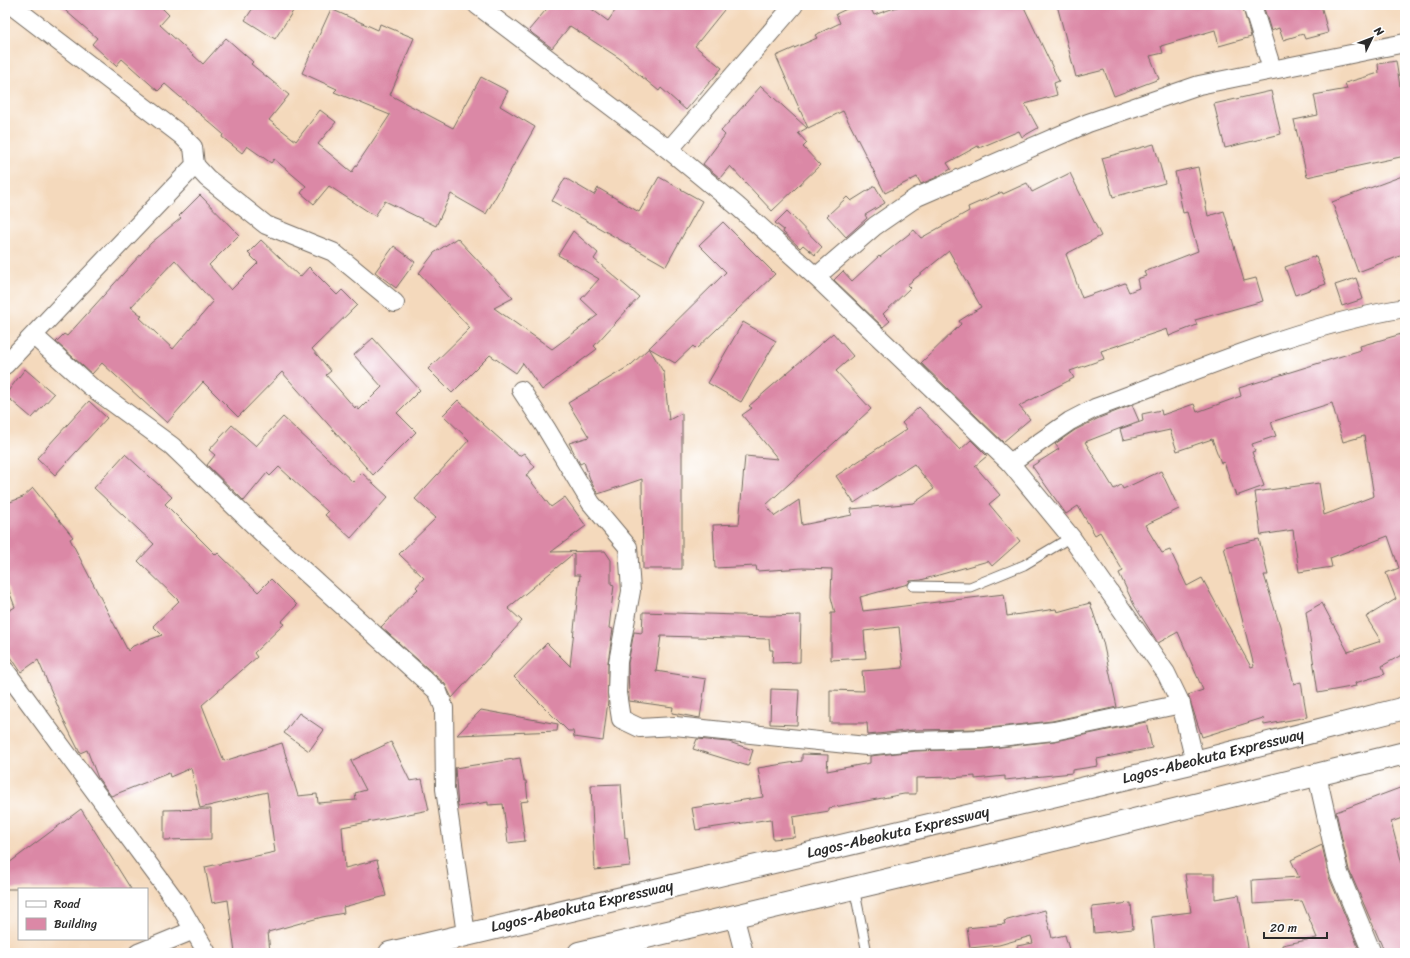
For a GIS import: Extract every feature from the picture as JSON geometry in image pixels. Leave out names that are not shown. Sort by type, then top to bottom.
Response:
[{"type":"highway","name":"Lagos-Abeokuta Expressway","points":[[390,953],[1195,762],[1405,708]]},
{"type":"highway","points":[[579,953],[1405,753]]},
{"type":"street","points":[[11,5],[181,135],[193,147],[195,165],[207,178],[266,225],[333,252],[395,303]]},
{"type":"street","points":[[477,5],[669,150],[736,204],[816,277],[1010,463],[1071,537],[1166,673],[1181,704],[1195,762]]},
{"type":"street","points":[[669,150],[794,5]]},
{"type":"street","points":[[1252,5],[1272,69]]},
{"type":"street","points":[[816,277],[875,226],[917,197],[1088,123],[1199,85],[1405,43]]},
{"type":"street","points":[[5,366],[195,165]]},
{"type":"street","points":[[1010,463],[1070,421],[1095,408],[1285,338],[1372,314],[1405,308]]},
{"type":"street","points":[[34,336],[90,386],[172,446],[261,532],[438,692],[444,708],[445,789],[466,934]]},
{"type":"street","points":[[521,390],[546,428],[591,503],[628,547],[631,591],[618,662],[617,693],[621,718],[640,728],[675,726],[866,746],[914,741],[982,739],[1054,731],[1181,704]]},
{"type":"street","points":[[5,670],[181,908],[207,953]]},
{"type":"street","points":[[1317,775],[1339,873],[1372,953]]},
{"type":"street","points":[[734,915],[744,953]]},
{"type":"street","points":[[138,953],[194,930]]},
{"type":"lane","points":[[913,586],[970,587],[1024,566],[1071,537]]},
{"type":"lane","points":[[854,887],[867,953]]},
{"type":"building","points":[[59,5],[159,5],[169,15],[160,25],[203,64],[226,38],[253,62],[251,64],[289,95],[269,120],[296,141],[320,110],[336,122],[318,144],[352,172],[390,115],[334,92],[337,89],[302,73],[331,9],[378,30],[380,24],[414,38],[390,95],[453,128],[481,77],[508,91],[500,106],[535,127],[486,214],[451,194],[436,226],[385,201],[375,216],[329,186],[314,204],[301,193],[306,186],[274,159],[271,163],[247,146],[242,153],[222,137],[223,134],[165,84],[158,91],[122,59],[116,66],[92,44],[97,38]]},
{"type":"building","points":[[255,5],[297,5],[275,39],[245,20]]},
{"type":"building","points":[[550,5],[586,5],[608,21],[619,5],[728,5],[695,46],[722,68],[686,110],[661,88],[659,91],[619,58],[570,26],[552,48],[533,34],[529,30]]},
{"type":"building","points":[[855,5],[869,5],[874,15],[903,5],[1023,5],[1059,81],[1054,83],[1057,95],[1025,104],[1038,128],[1022,137],[1019,131],[979,148],[978,146],[947,163],[951,169],[935,178],[921,184],[917,177],[885,193],[843,111],[808,128],[776,56],[817,38],[815,35],[840,23],[836,14]]},
{"type":"building","points":[[1057,5],[1242,5],[1251,37],[1219,46],[1215,30],[1161,46],[1163,53],[1150,56],[1159,79],[1114,96],[1104,70],[1076,77]]},
{"type":"building","points":[[1263,5],[1321,5],[1328,33],[1305,39],[1303,34],[1283,40],[1279,28],[1271,31]]},
{"type":"building","points":[[1396,61],[1400,86],[1405,84],[1405,156],[1307,177],[1294,120],[1318,115],[1314,95],[1347,89],[1345,83],[1379,73],[1378,64]]},
{"type":"building","points":[[761,86],[807,128],[798,133],[807,143],[803,147],[820,165],[772,211],[730,166],[720,178],[703,164],[725,135],[721,131]]},
{"type":"building","points":[[1271,91],[1281,134],[1225,148],[1214,104]]},
{"type":"building","points":[[1154,144],[1165,183],[1113,197],[1102,158]]},
{"type":"building","points":[[1198,167],[1208,216],[1224,211],[1244,281],[1256,278],[1263,301],[1195,320],[1197,325],[1169,336],[1167,329],[1101,351],[1104,359],[1070,371],[1074,378],[1019,406],[1030,419],[1003,442],[921,363],[961,324],[959,321],[981,307],[949,251],[907,285],[910,288],[883,314],[890,321],[883,327],[834,280],[843,271],[852,281],[879,256],[880,257],[914,230],[921,238],[969,211],[968,207],[1002,192],[1003,194],[1027,183],[1032,192],[1070,173],[1101,236],[1066,254],[1082,298],[1125,283],[1129,292],[1139,288],[1137,279],[1146,276],[1144,272],[1198,251],[1187,212],[1183,213],[1175,172]]},
{"type":"building","points":[[1405,175],[1405,254],[1358,272],[1332,202]]},
{"type":"building","points":[[659,177],[702,201],[666,266],[552,201],[565,178],[594,195],[598,188],[639,212]]},
{"type":"building","points":[[875,186],[885,203],[865,215],[867,218],[846,237],[827,216],[847,197],[851,201]]},
{"type":"building","points":[[200,195],[239,235],[209,265],[231,290],[258,263],[248,253],[261,240],[300,277],[309,267],[337,295],[342,290],[357,305],[312,349],[331,371],[326,375],[355,408],[356,406],[359,410],[382,387],[354,355],[373,338],[420,390],[397,413],[416,432],[373,475],[282,372],[238,417],[203,382],[167,423],[102,363],[92,374],[56,342],[64,334],[67,336],[151,243],[181,218],[179,216]],"holes":[[[175,260],[213,302],[173,349],[140,318],[142,316],[131,307]]]},
{"type":"building","points":[[787,211],[822,247],[815,255],[803,245],[800,248],[783,232],[784,230],[775,223]]},
{"type":"building","points":[[723,222],[775,274],[696,349],[693,346],[675,363],[649,348],[726,272],[699,245]]},
{"type":"building","points":[[573,231],[598,253],[594,259],[639,297],[594,346],[597,349],[542,390],[523,363],[516,373],[490,355],[452,393],[428,369],[470,328],[419,273],[434,253],[457,238],[513,298],[494,308],[552,349],[598,315],[581,299],[599,279],[558,255]]},
{"type":"building","points":[[394,246],[415,262],[396,288],[375,272]]},
{"type":"building","points":[[1316,256],[1326,284],[1295,295],[1285,267]]},
{"type":"building","points":[[1356,278],[1363,299],[1342,306],[1335,285]]},
{"type":"building","points":[[743,322],[776,341],[741,402],[708,383]]},
{"type":"building","points":[[833,333],[853,356],[836,371],[871,409],[766,505],[775,516],[799,500],[802,525],[852,515],[851,509],[914,503],[934,489],[914,464],[854,503],[836,476],[907,429],[902,423],[919,407],[960,450],[971,440],[987,456],[975,466],[1000,495],[989,504],[1020,541],[992,566],[988,561],[921,580],[910,581],[908,584],[860,597],[863,611],[1004,594],[1007,616],[1056,609],[1057,612],[1090,603],[1103,642],[1117,707],[1052,721],[981,729],[914,730],[868,735],[867,723],[830,723],[830,690],[864,691],[862,671],[903,668],[899,627],[864,631],[866,658],[831,660],[831,613],[835,613],[831,597],[832,569],[803,568],[757,571],[756,566],[715,568],[713,525],[739,524],[745,456],[778,459],[742,415],[752,408],[749,406]]},
{"type":"building","points":[[1405,333],[1405,446],[1402,446],[1405,464],[1405,653],[1382,666],[1385,674],[1355,683],[1356,686],[1318,693],[1306,612],[1322,603],[1348,652],[1381,641],[1366,617],[1396,599],[1386,573],[1399,568],[1388,536],[1330,558],[1332,567],[1299,572],[1293,530],[1261,535],[1255,492],[1319,483],[1324,515],[1374,496],[1364,436],[1343,442],[1332,403],[1271,422],[1276,436],[1252,444],[1255,451],[1252,452],[1264,486],[1236,496],[1224,462],[1221,463],[1212,439],[1177,451],[1170,430],[1123,440],[1120,429],[1143,421],[1142,414],[1161,410],[1162,415],[1194,404],[1197,412],[1241,396],[1239,388],[1361,350],[1360,346]]},
{"type":"building","points":[[649,348],[664,373],[669,420],[682,413],[682,569],[643,569],[642,479],[598,494],[591,482],[584,462],[580,464],[569,443],[589,437],[568,403],[631,365]]},
{"type":"building","points":[[25,369],[54,394],[32,418],[5,395]]},
{"type":"building","points":[[458,400],[519,456],[524,453],[535,467],[526,475],[551,507],[565,497],[586,526],[551,552],[605,551],[611,560],[611,584],[614,585],[609,628],[613,629],[608,662],[608,701],[603,741],[574,737],[573,731],[568,731],[514,677],[547,643],[570,666],[580,575],[574,575],[574,553],[508,608],[522,621],[452,698],[445,684],[381,627],[418,589],[416,587],[424,578],[399,554],[436,518],[415,499],[469,440],[443,415]]},
{"type":"building","points":[[89,401],[107,418],[55,475],[37,458]]},
{"type":"building","points":[[1132,405],[1139,421],[1085,442],[1114,489],[1121,485],[1123,489],[1161,471],[1179,509],[1145,525],[1162,553],[1170,550],[1187,586],[1202,578],[1251,667],[1254,666],[1224,547],[1259,539],[1268,575],[1264,575],[1280,626],[1294,684],[1301,682],[1307,717],[1264,725],[1263,718],[1202,737],[1188,695],[1203,690],[1178,632],[1158,643],[1134,605],[1119,573],[1123,571],[1100,532],[1095,535],[1078,506],[1066,514],[1032,466],[1059,449],[1055,444],[1075,430],[1099,418]]},
{"type":"building","points":[[283,417],[353,482],[362,473],[388,497],[351,538],[325,515],[328,512],[279,467],[270,476],[267,473],[244,501],[207,465],[215,455],[209,450],[232,425],[256,446]]},
{"type":"building","points":[[125,454],[172,497],[165,504],[216,555],[218,553],[258,592],[271,579],[297,605],[281,622],[284,624],[254,653],[257,657],[202,705],[224,761],[282,743],[298,796],[317,794],[318,803],[356,800],[355,793],[366,790],[351,761],[391,742],[410,781],[422,779],[429,810],[342,827],[345,868],[377,860],[386,896],[343,907],[344,913],[322,917],[268,932],[270,952],[235,953],[228,900],[212,903],[205,867],[275,852],[267,792],[200,808],[191,768],[170,777],[169,773],[111,796],[98,778],[87,750],[80,753],[65,723],[38,660],[21,672],[5,648],[5,613],[15,607],[5,580],[5,504],[23,497],[33,488],[73,537],[70,539],[128,651],[133,646],[162,635],[153,626],[179,601],[138,561],[154,544],[94,488]]},
{"type":"building","points":[[643,612],[769,616],[801,615],[800,662],[772,663],[773,650],[770,650],[769,639],[661,636],[656,671],[706,679],[700,718],[672,713],[673,707],[629,701],[628,663],[634,632],[642,633]]},
{"type":"building","points":[[771,689],[799,690],[797,725],[770,724]]},
{"type":"building","points":[[481,710],[558,724],[557,731],[457,735]]},
{"type":"building","points":[[299,713],[324,730],[309,751],[284,733]]},
{"type":"building","points":[[1146,722],[1152,748],[1097,759],[1098,766],[1072,770],[1072,773],[1005,780],[1005,776],[975,779],[975,776],[916,778],[916,794],[904,794],[829,808],[829,811],[793,817],[795,837],[773,839],[771,819],[696,830],[692,808],[763,797],[758,768],[802,761],[802,754],[828,755],[827,771],[870,763],[870,756],[915,751],[983,749],[1055,741]]},
{"type":"building","points":[[697,739],[729,742],[753,750],[748,766],[693,749]]},
{"type":"building","points":[[520,758],[524,781],[526,781],[528,801],[520,802],[525,841],[508,843],[503,804],[488,805],[488,802],[458,807],[455,768]]},
{"type":"building","points":[[621,784],[625,838],[627,838],[630,866],[595,870],[591,785]]},
{"type":"building","points":[[1405,786],[1405,817],[1391,822],[1405,875],[1405,953],[1385,953],[1349,870],[1336,812]]},
{"type":"building","points":[[81,809],[130,888],[5,889],[5,866]]},
{"type":"building","points":[[211,809],[211,839],[164,840],[164,810]]},
{"type":"building","points":[[1322,845],[1329,877],[1359,949],[1343,953],[1282,953],[1282,945],[1317,938],[1302,901],[1253,904],[1252,880],[1299,877],[1291,860]]},
{"type":"building","points":[[1185,874],[1215,874],[1215,899],[1239,895],[1249,953],[1155,953],[1151,917],[1191,912]]},
{"type":"building","points":[[1131,903],[1133,929],[1094,933],[1092,907]]},
{"type":"building","points":[[1045,910],[1052,938],[1065,935],[1070,953],[1017,953],[1017,946],[1033,943],[1031,936],[999,945],[970,948],[967,928],[1005,924],[1004,921]]}]
